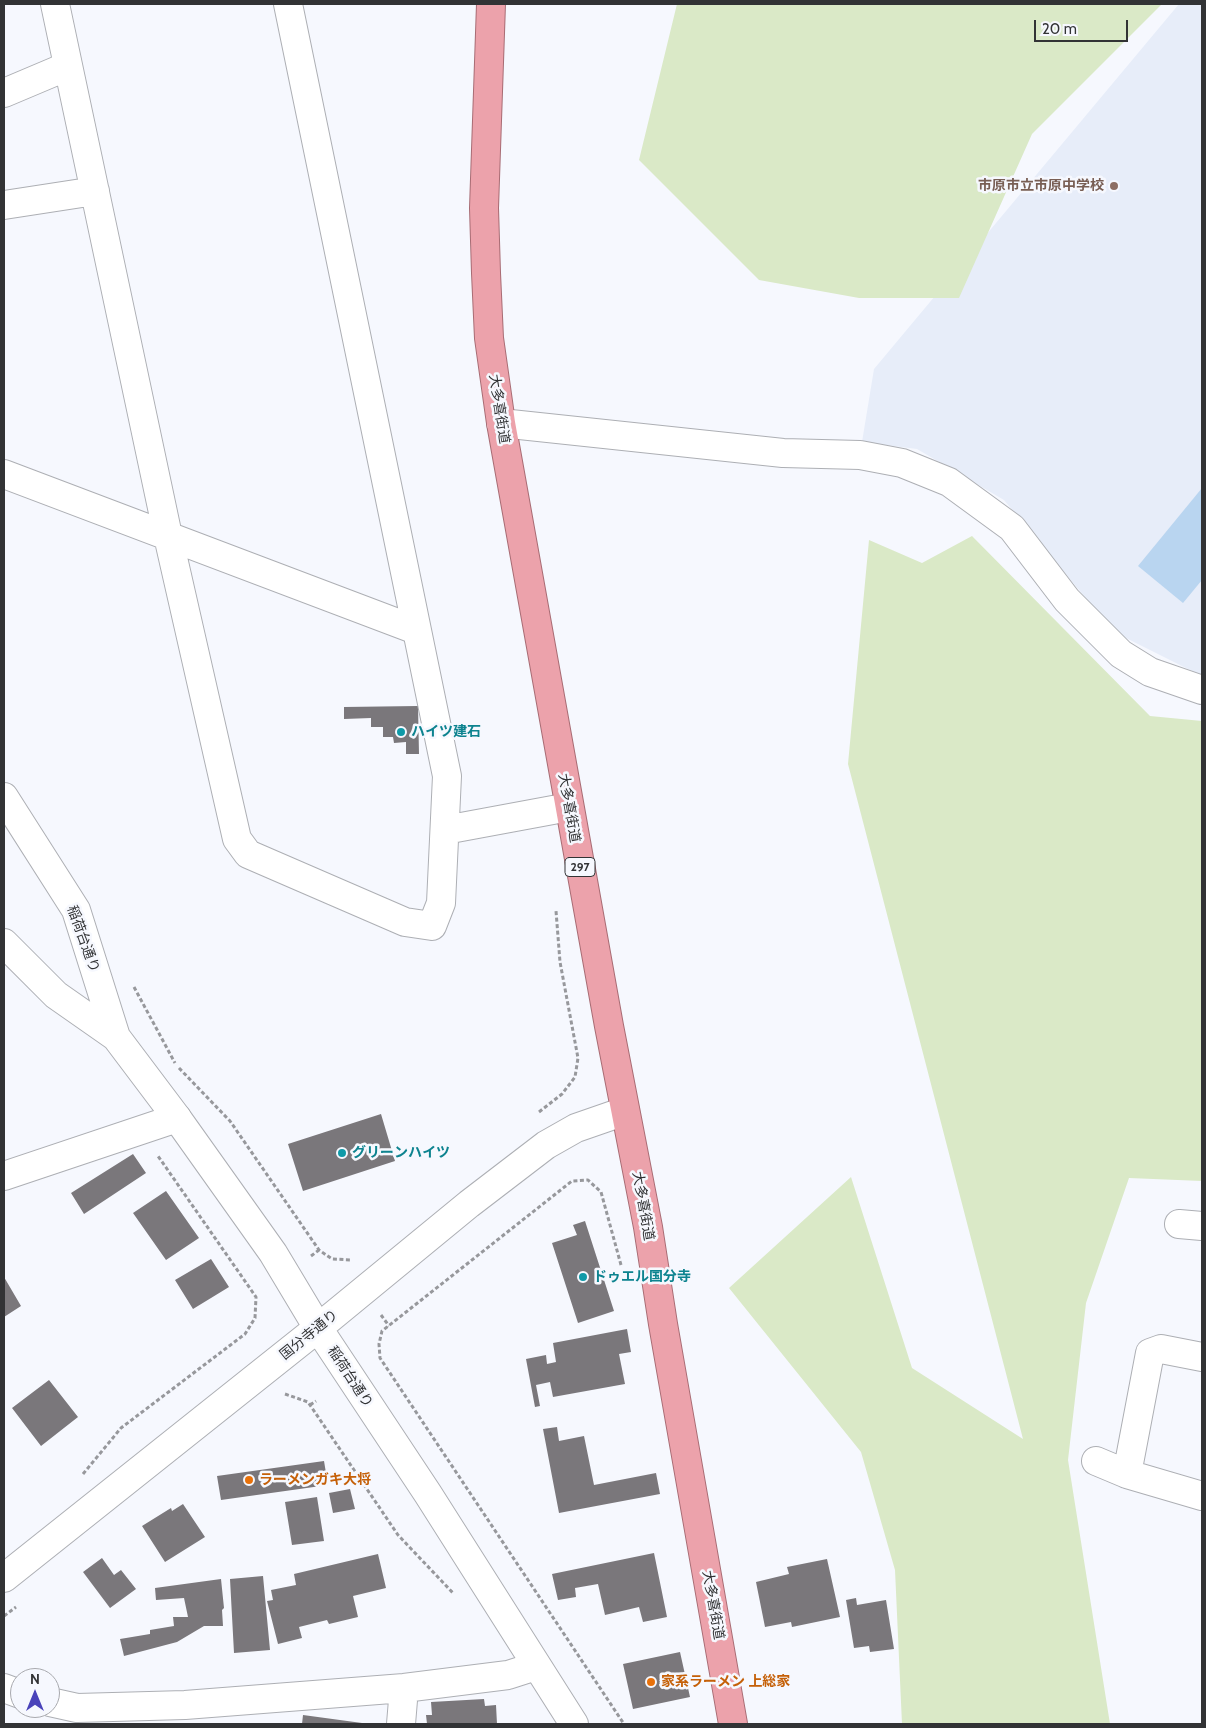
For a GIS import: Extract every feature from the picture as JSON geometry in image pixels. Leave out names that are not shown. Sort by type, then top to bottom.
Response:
[{"type":"highway","name":"大多喜街道","points":[[491,4],[484,208],[489,338],[501,424],[569,807],[648,1227],[664,1333],[733,1724]]},
{"type":"street","points":[[55,4],[168,536],[238,840],[248,854],[405,922],[432,926],[441,902],[448,776],[416,630],[288,4]]},
{"type":"street","points":[[4,93],[68,66]]},
{"type":"street","points":[[4,205],[95,191]]},
{"type":"street","points":[[501,424],[783,453],[860,455],[902,463],[949,482],[1012,528],[1067,600],[1121,654],[1150,672],[1202,690]]},
{"type":"street","points":[[4,474],[416,630]]},
{"type":"street","name":"稲荷台通り","points":[[4,797],[76,910],[116,1037]]},
{"type":"street","points":[[445,830],[569,807]]},
{"type":"street","name":"稲荷台通り","points":[[4,942],[56,995],[116,1037],[177,1118],[272,1253],[318,1328],[428,1494],[574,1724]]},
{"type":"street","name":"国分寺通り","points":[[4,1578],[318,1328],[469,1204],[546,1145],[576,1128],[625,1111]]},
{"type":"street","points":[[4,1176],[177,1118]]},
{"type":"street","points":[[1127,1474],[1150,1353],[1161,1349],[1202,1357]]},
{"type":"street","points":[[1096,1461],[1127,1474],[1202,1496]]},
{"type":"street","points":[[60,1708],[75,1716],[186,1705],[404,1688],[508,1675],[536,1666]]},
{"type":"street","points":[[401,1724],[404,1688]]},
{"type":"path","points":[[531,1119],[562,1094],[575,1077],[578,1058],[560,962],[556,907]]},
{"type":"path","points":[[133,986],[177,1065],[230,1121],[319,1250],[332,1259],[348,1261],[354,1258]]},
{"type":"path","points":[[79,1480],[121,1428],[245,1334],[255,1318],[256,1297],[141,1130]]},
{"type":"path","points":[[572,1181],[382,1331],[379,1344],[380,1358],[624,1724]]},
{"type":"path","points":[[311,1256],[319,1250]]},
{"type":"path","points":[[256,1297],[262,1293]]},
{"type":"path","points":[[381,1315],[389,1326]]},
{"type":"path","points":[[245,1334],[249,1339]]},
{"type":"path","points":[[280,1396],[286,1393],[308,1402],[398,1535],[454,1595]]},
{"type":"path","points":[[310,1405],[316,1401]]},
{"type":"path","points":[[4,1616],[19,1604]]},
{"type":"shaded area","name":"市原市立市原中学校","points":[[1179,4],[1202,4],[1202,676],[1114,632],[1004,500],[917,449],[862,442],[874,369]]},
{"type":"green space","points":[[677,4],[1162,4],[1032,134],[959,298],[859,298],[759,280],[639,160]]},
{"type":"green space","points":[[972,536],[1150,716],[1202,721],[1202,1181],[1129,1178],[1086,1303],[1068,1460],[1110,1724],[902,1724],[895,1570],[861,1452],[729,1288],[851,1177],[912,1368],[1023,1439],[848,764],[869,540],[922,563]]},
{"type":"water","points":[[1202,488],[1202,580],[1183,603],[1138,566]]},
{"type":"building","name":"ハイツ建石","points":[[418,706],[419,754],[406,754],[406,742],[394,743],[393,737],[383,737],[383,727],[371,727],[371,718],[344,719],[344,707]]},
{"type":"building","name":"グリーンハイツ","points":[[381,1114],[395,1161],[303,1191],[288,1144]]},
{"type":"building","points":[[133,1154],[146,1173],[84,1214],[71,1193]]},
{"type":"building","points":[[166,1191],[199,1238],[166,1260],[133,1213]]},
{"type":"building","name":"ドゥエル国分寺","points":[[585,1221],[614,1311],[578,1323],[552,1243],[577,1235],[573,1225]]},
{"type":"building","points":[[211,1259],[229,1287],[193,1309],[175,1280]]},
{"type":"building","points":[[4,1277],[21,1306],[4,1317]]},
{"type":"building","points":[[627,1329],[631,1352],[619,1354],[625,1384],[553,1397],[550,1382],[536,1385],[540,1406],[535,1407],[526,1359],[546,1355],[547,1364],[556,1362],[553,1343]]},
{"type":"building","points":[[49,1380],[78,1417],[41,1446],[12,1408]]},
{"type":"building","points":[[557,1427],[559,1441],[584,1436],[594,1485],[656,1473],[660,1494],[559,1513],[543,1429]]},
{"type":"building","points":[[324,1461],[328,1485],[221,1500],[217,1476]]},
{"type":"building","points":[[350,1489],[355,1509],[333,1513],[329,1493]]},
{"type":"building","points":[[317,1497],[324,1541],[292,1545],[285,1502]]},
{"type":"building","points":[[183,1504],[205,1537],[165,1562],[142,1526],[171,1508],[172,1511]]},
{"type":"building","points":[[654,1553],[667,1617],[643,1622],[639,1607],[605,1615],[598,1584],[575,1588],[576,1597],[558,1600],[552,1574]]},
{"type":"building","points":[[378,1554],[386,1588],[353,1596],[358,1617],[329,1624],[327,1620],[299,1627],[302,1638],[278,1644],[267,1601],[273,1600],[271,1590],[296,1585],[294,1574]]},
{"type":"building","points":[[102,1558],[114,1575],[121,1570],[136,1589],[110,1608],[83,1572]]},
{"type":"building","points":[[827,1559],[840,1617],[792,1627],[791,1622],[765,1627],[756,1582],[789,1574],[787,1567]]},
{"type":"building","points":[[263,1576],[270,1650],[234,1653],[230,1579]]},
{"type":"building","points":[[221,1579],[224,1608],[222,1610],[223,1626],[204,1626],[177,1642],[124,1656],[120,1639],[150,1634],[150,1630],[174,1626],[173,1617],[188,1617],[184,1598],[156,1600],[155,1588]]},
{"type":"building","points":[[856,1598],[857,1605],[886,1600],[894,1649],[870,1652],[869,1646],[854,1648],[846,1600]]},
{"type":"building","points":[[680,1652],[690,1697],[633,1709],[623,1664]]},
{"type":"building","points":[[484,1699],[485,1706],[496,1705],[497,1724],[427,1724],[426,1715],[432,1715],[431,1702]]},
{"type":"building","points":[[303,1715],[362,1723],[362,1724],[302,1724]]},
{"type":"place","name":"市原市立市原中学校","points":[[1114,186]]},
{"type":"place","name":"ハイツ建石","points":[[401,732]]},
{"type":"place","name":"グリーンハイツ","points":[[342,1153]]},
{"type":"place","name":"ドゥエル国分寺","points":[[583,1277]]},
{"type":"place","name":"ラーメンガキ大将","points":[[249,1480]]},
{"type":"place","name":"家系ラーメン 上総家","points":[[651,1682]]}]
